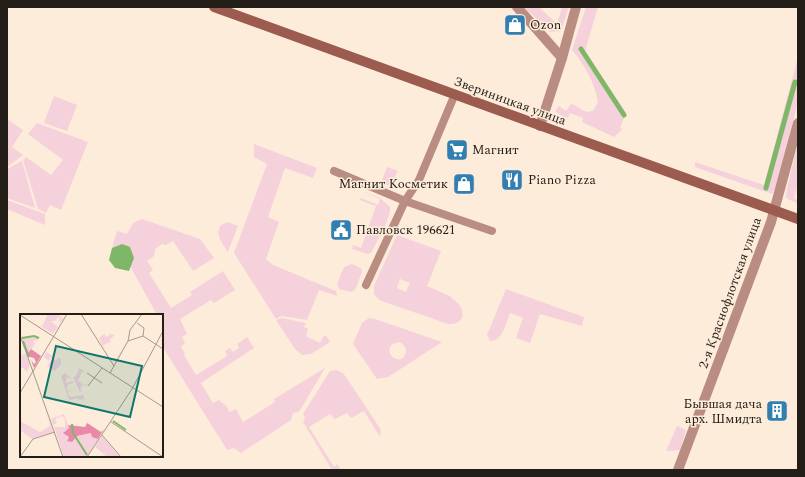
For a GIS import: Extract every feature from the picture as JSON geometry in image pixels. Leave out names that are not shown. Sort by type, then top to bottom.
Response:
[{"type":"street","name":"Звериницкая улица","points":[[214,7],[798,219]]},
{"type":"street","points":[[517,7],[562,58]]},
{"type":"street","points":[[540,126],[562,58],[576,7]]},
{"type":"street","name":"2-я Краснофлотская улица","points":[[678,470],[774,210],[798,123]]},
{"type":"lane","points":[[366,285],[405,201],[419,180],[455,94]]},
{"type":"lane","points":[[334,171],[405,201],[492,231]]},
{"type":"shaded area","points":[[524,7],[539,7],[557,24],[562,7],[569,7],[561,31],[550,32]]},
{"type":"shaded area","points":[[586,7],[598,7],[585,51],[626,113],[620,128],[623,129],[614,137],[582,122],[583,118],[570,113],[568,118],[555,111],[559,106],[566,111],[571,104],[584,111],[590,112],[593,111],[598,102],[597,95],[588,74],[581,61],[572,50]]},
{"type":"shaded area","points":[[798,57],[798,102],[777,184],[772,194],[695,167],[695,162],[764,185]]},
{"type":"shaded area","points":[[54,96],[77,105],[67,131],[44,123]]},
{"type":"shaded area","points":[[7,119],[23,130],[12,147],[23,155],[7,167]]},
{"type":"shaded area","points":[[37,123],[88,142],[61,210],[50,205],[46,213],[38,209],[23,160],[26,157],[51,175],[63,160],[28,134]]},
{"type":"shaded area","points":[[798,142],[798,184],[794,198],[798,200],[798,204],[786,198]]},
{"type":"shaded area","points":[[254,144],[317,168],[313,178],[285,168],[268,217],[279,222],[266,259],[273,265],[336,291],[337,296],[319,290],[307,320],[282,316],[276,319],[234,253],[267,164],[254,157]]},
{"type":"shaded area","points":[[22,161],[35,208],[7,198],[7,169]]},
{"type":"shaded area","points":[[387,167],[398,171],[390,186],[381,183]]},
{"type":"shaded area","points":[[356,189],[380,198],[390,207],[390,212],[383,230],[372,252],[368,254],[352,249],[353,245],[361,248],[376,206],[360,200],[361,198],[378,205],[380,199]]},
{"type":"shaded area","points":[[7,200],[45,214],[45,225],[7,209]]},
{"type":"shaded area","points":[[142,219],[200,239],[214,258],[193,271],[173,241],[166,245],[162,244],[155,249],[154,256],[147,261],[153,270],[149,273],[171,308],[192,295],[190,292],[223,271],[235,290],[214,303],[211,300],[180,319],[187,334],[182,337],[185,343],[181,347],[196,375],[227,356],[225,351],[230,348],[233,352],[239,348],[237,344],[247,337],[254,348],[201,383],[213,403],[219,400],[227,407],[229,412],[236,409],[243,422],[275,402],[274,399],[325,368],[299,412],[293,413],[291,420],[241,453],[234,448],[227,450],[164,349],[163,314],[156,314],[130,266],[134,258],[122,244],[112,248],[117,231],[127,234],[133,223]]},
{"type":"shaded area","points":[[228,222],[238,226],[228,252],[220,239],[218,232],[221,225]]},
{"type":"shaded area","points":[[397,235],[441,251],[427,286],[452,297],[451,298],[456,301],[462,310],[462,318],[459,321],[448,324],[379,300],[374,294],[374,286]],"holes":[[[400,279],[410,283],[406,292],[397,288]]]},
{"type":"shaded area","points":[[122,244],[130,247],[134,258],[129,271],[115,268],[109,260],[112,248]]},
{"type":"shaded area","points":[[352,264],[361,268],[362,272],[355,290],[351,292],[339,289],[337,284],[344,267]]},
{"type":"shaded area","points":[[506,289],[584,317],[582,326],[540,314],[530,343],[516,338],[523,318],[510,313],[501,335],[490,341],[487,335]]},
{"type":"shaded area","points":[[282,318],[306,323],[304,327],[308,329],[306,336],[320,343],[324,335],[330,342],[311,354],[302,355],[295,349],[276,320]]},
{"type":"shaded area","points":[[369,318],[375,319],[442,342],[388,377],[377,379],[353,344],[362,323]],"holes":[[[399,342],[404,345],[406,353],[402,359],[394,358],[389,352],[390,348],[393,344]]]},
{"type":"shaded area","points":[[336,370],[343,373],[381,430],[380,437],[364,411],[351,418],[347,413],[335,419],[330,414],[309,427],[334,467],[337,464],[341,470],[332,470],[303,422],[305,418],[303,414],[330,371]]},
{"type":"shaded area","points":[[677,426],[686,430],[680,450],[666,451]]},
{"type":"waterway","points":[[581,49],[624,115]]},
{"type":"waterway","points":[[766,188],[795,82]]},
{"type":"place","name":"Ozon","points":[[515,25]]},
{"type":"place","name":"Магнит","points":[[457,150]]},
{"type":"place","name":"Piano Pizza","points":[[512,180]]},
{"type":"place","name":"Магнит Косметик","points":[[464,184]]},
{"type":"place","name":"Павловск 196621","points":[[341,230]]},
{"type":"place","name":"Бывшая дача арх. Шмидта","points":[[777,411]]}]
